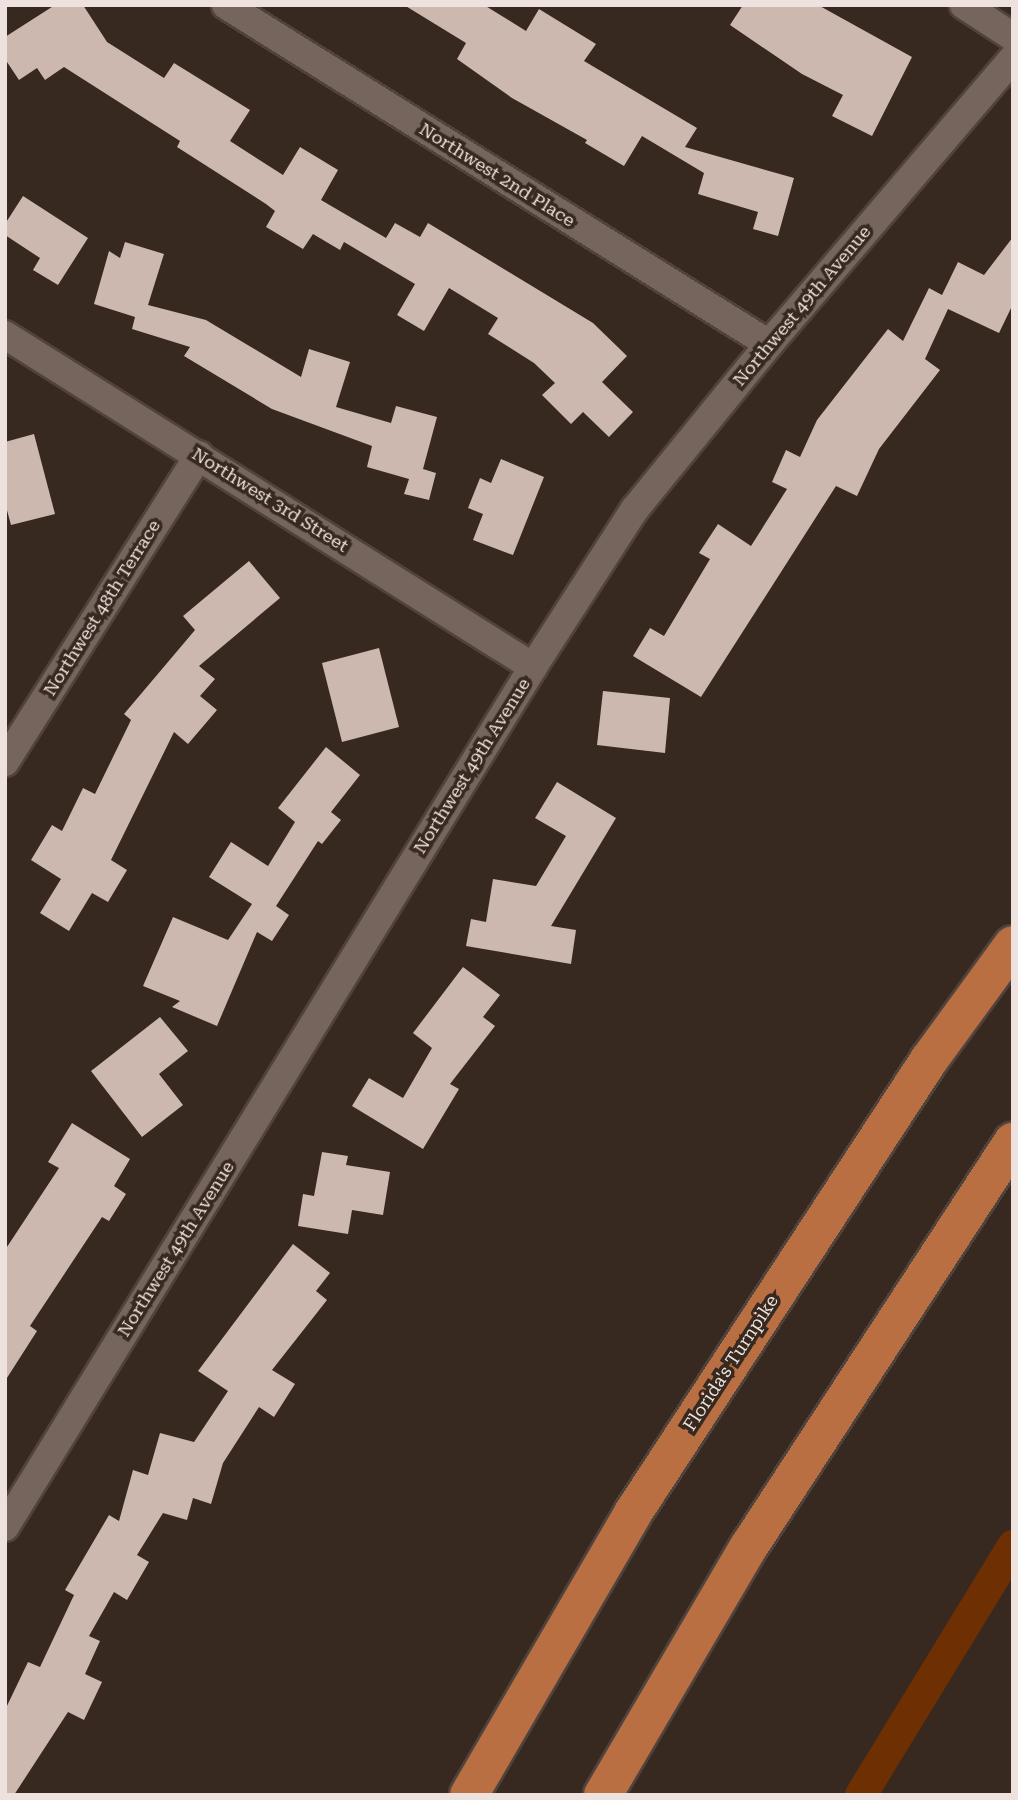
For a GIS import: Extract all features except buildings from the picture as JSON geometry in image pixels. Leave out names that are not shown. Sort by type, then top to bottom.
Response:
[{"type":"highway","name":"Florida's Turnpike","points":[[469,1795],[633,1513],[929,1060],[1013,945]]},
{"type":"highway","points":[[603,1795],[748,1548],[1013,1142]]},
{"type":"street","name":"Northwest 2nd Place","points":[[226,5],[769,344]]},
{"type":"street","points":[[964,5],[1013,37]]},
{"type":"street","name":"Northwest 49th Avenue","points":[[5,1527],[533,667],[635,509],[769,344],[1013,58]]},
{"type":"street","name":"Northwest 3rd Street","points":[[5,335],[533,667]]},
{"type":"street","name":"Northwest 48th Terrace","points":[[5,762],[199,455]]},
{"type":"waterway","points":[[861,1795],[1013,1546]]}]
